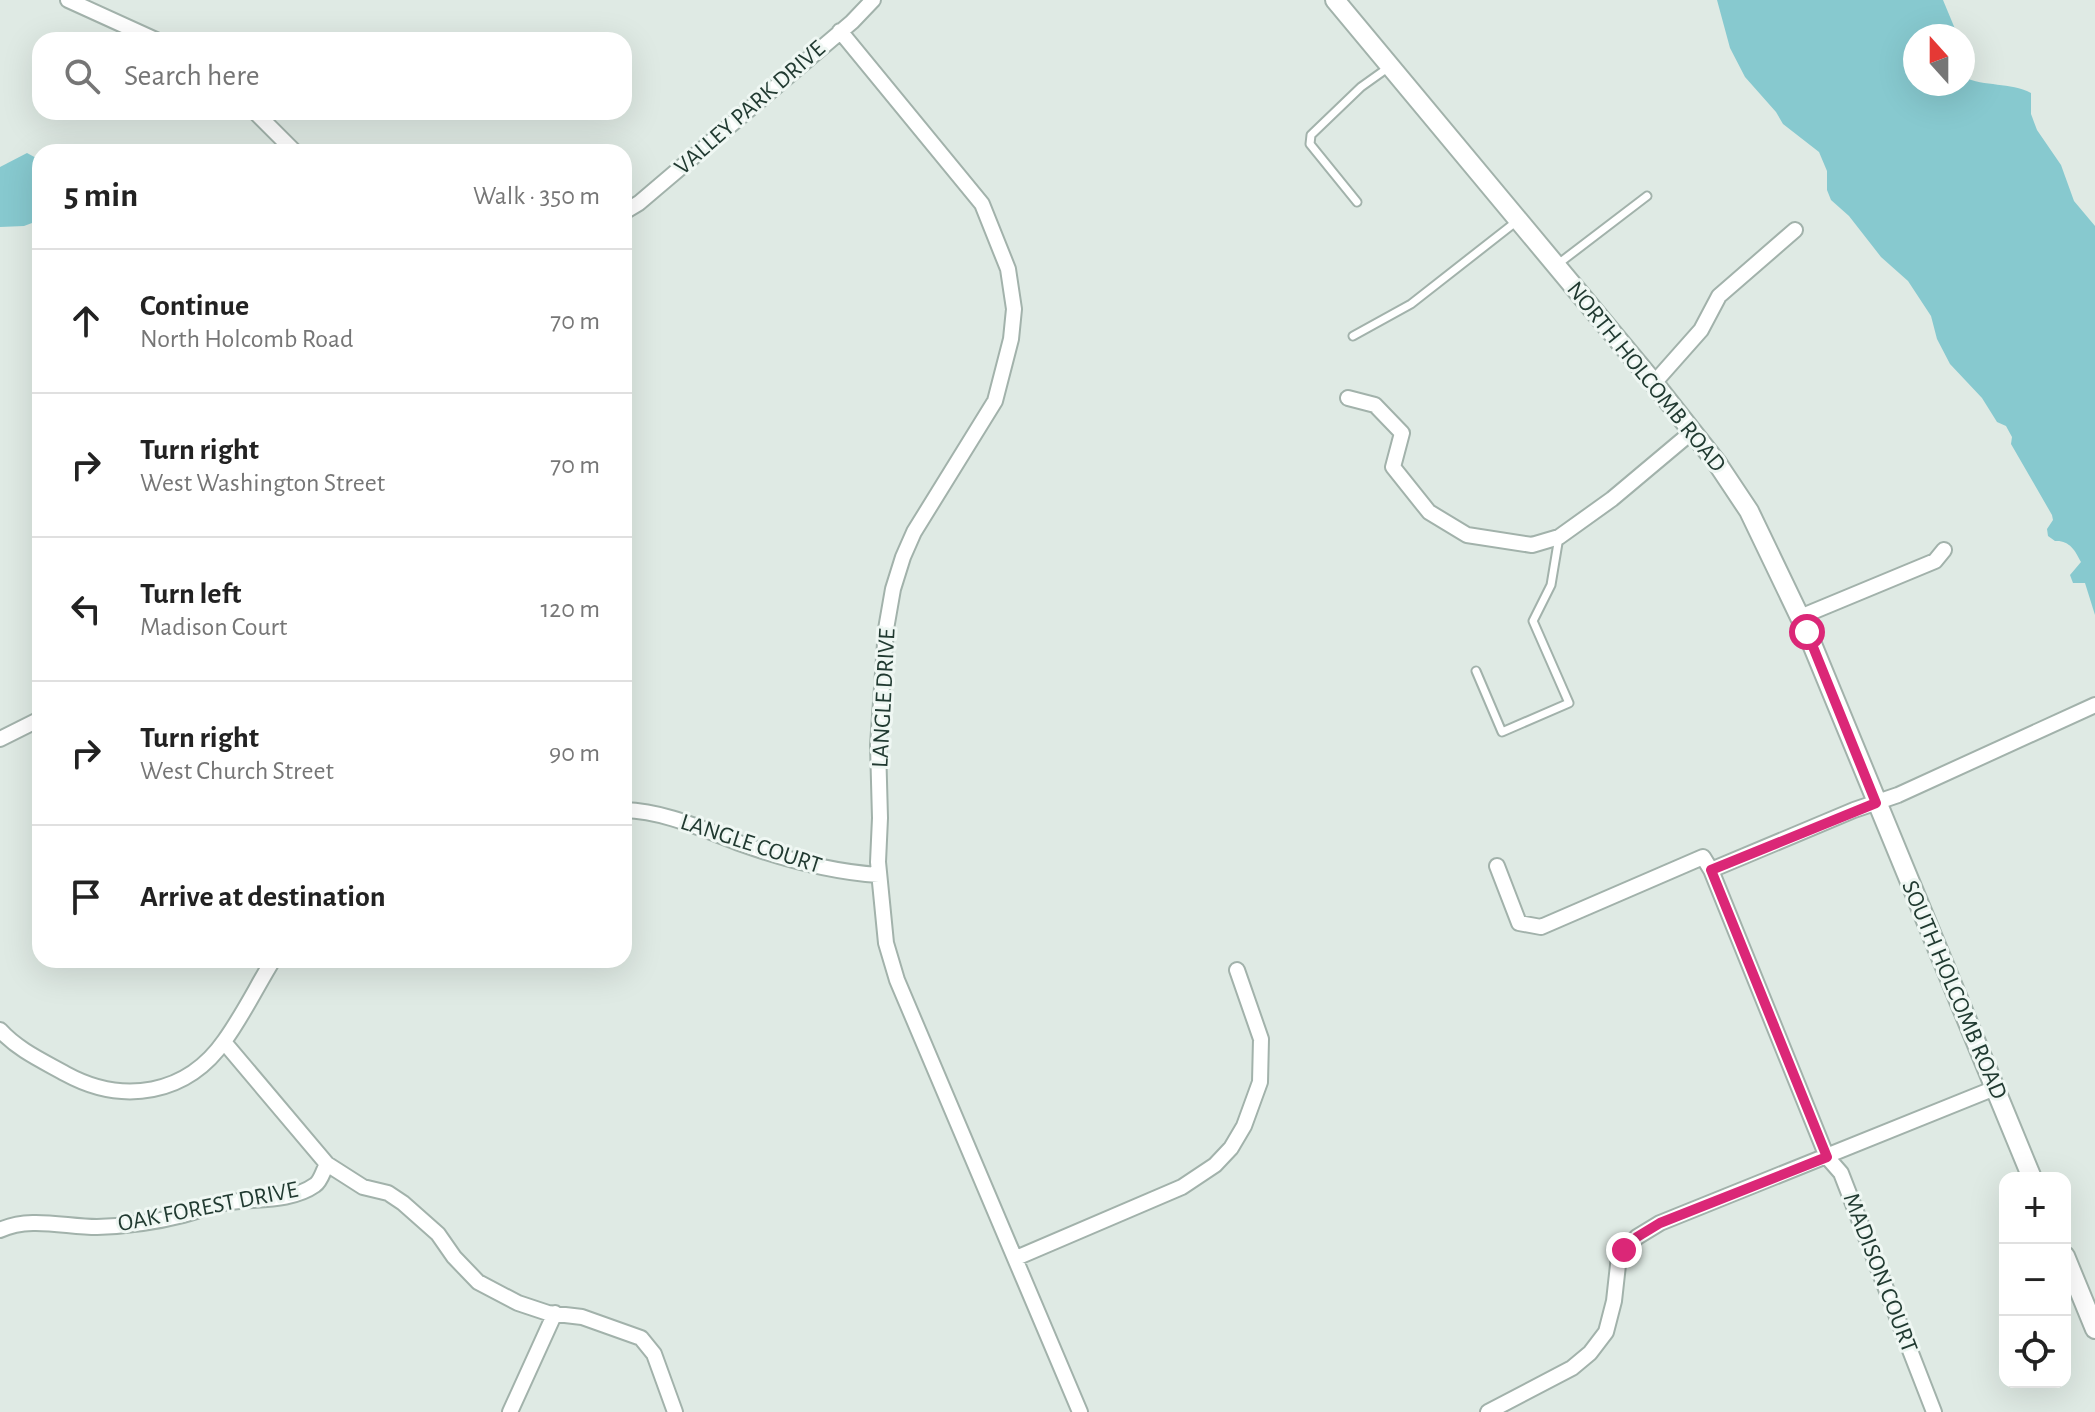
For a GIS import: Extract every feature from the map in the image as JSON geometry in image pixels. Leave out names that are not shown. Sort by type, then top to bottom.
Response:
[{"type":"street","points":[[68,0],[138,32]]},
{"type":"street","name":"VALLEY PARK DRIVE","points":[[632,207],[873,0]]},
{"type":"street","name":"NORTH HOLCOMB ROAD","points":[[1335,0],[1693,431],[1749,511],[1800,617],[1876,803]]},
{"type":"street","name":"LANGLE DRIVE","points":[[840,31],[982,204],[1008,269],[1014,309],[1011,339],[995,401],[914,532],[893,589],[886,629],[878,745],[879,875],[886,943],[897,980],[1080,1412]]},
{"type":"street","points":[[263,120],[287,144]]},
{"type":"street","points":[[1654,383],[1701,330],[1719,296],[1795,230]]},
{"type":"street","points":[[1348,398],[1375,405],[1402,433],[1393,467],[1429,512],[1467,535],[1532,545],[1559,537],[1612,499],[1693,431]]},
{"type":"street","points":[[1800,617],[1935,561],[1944,550]]},
{"type":"street","points":[[1497,866],[1519,923],[1541,927],[1703,857],[1711,870],[1876,803],[2095,705]]},
{"type":"street","points":[[0,739],[32,723]]},
{"type":"street","name":"SOUTH HOLCOMB ROAD","points":[[1876,803],[2030,1172]]},
{"type":"street","name":"LANGLE COURT","points":[[632,810],[671,818],[811,866],[879,875]]},
{"type":"street","name":"MADISON COURT","points":[[1711,870],[1827,1157],[1841,1173],[1934,1412]]},
{"type":"street","points":[[0,1030],[23,1050],[80,1082],[104,1090],[142,1092],[159,1089],[184,1078],[224,1042],[268,968]]},
{"type":"street","points":[[1016,1258],[1182,1187],[1215,1165],[1231,1148],[1244,1126],[1260,1082],[1261,1053],[1261,1039],[1237,970]]},
{"type":"street","points":[[224,1042],[327,1164]]},
{"type":"street","points":[[1488,1412],[1562,1374],[1590,1353],[1606,1332],[1614,1301],[1619,1256],[1637,1237],[1660,1223],[1995,1088]]},
{"type":"street","name":"OAK FOREST DRIVE","points":[[0,1230],[23,1224],[97,1227],[148,1222],[219,1204],[282,1197],[318,1184],[327,1164],[363,1187],[388,1193],[403,1203],[438,1234],[478,1282],[518,1303],[582,1317],[641,1338],[654,1354],[675,1412]]},
{"type":"street","points":[[2071,1271],[2095,1329]]},
{"type":"street","points":[[510,1412],[555,1313]]},
{"type":"lane","points":[[1357,202],[1310,144],[1311,135],[1361,87],[1390,65]]},
{"type":"lane","points":[[1556,265],[1647,196]]},
{"type":"lane","points":[[1353,336],[1411,304],[1519,220]]},
{"type":"lane","points":[[1476,671],[1502,732],[1569,703],[1533,621],[1551,585],[1559,537]]},
{"type":"water","points":[[1717,0],[1943,0],[1953,24],[1903,24],[1903,96],[1975,96],[1975,81],[2031,93],[2031,114],[2037,130],[2061,165],[2074,201],[2095,226],[2095,615],[2085,583],[2073,583],[2070,575],[2081,562],[2068,544],[2048,536],[2052,515],[2011,444],[2012,437],[2006,426],[1997,422],[1982,398],[1950,364],[1937,339],[1931,316],[1908,281],[1881,257],[1849,216],[1831,200],[1827,190],[1827,171],[1819,152],[1783,124],[1745,77],[1730,48]]},
{"type":"water","points":[[27,153],[32,156],[32,223],[0,227],[0,167]]},
{"type":"route","points":[[1624,1250],[1637,1237],[1660,1223],[1827,1157],[1711,870],[1876,803],[1807,632]]}]
